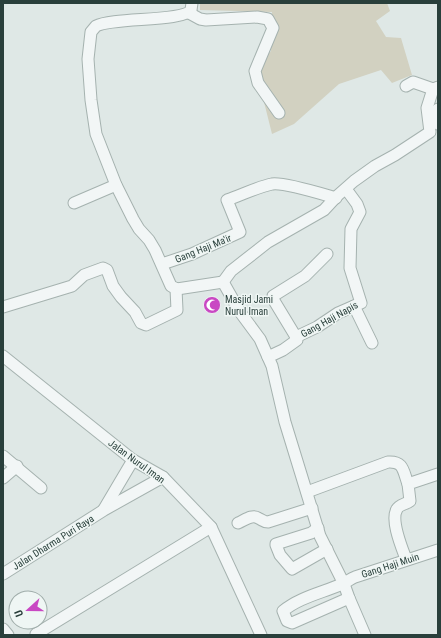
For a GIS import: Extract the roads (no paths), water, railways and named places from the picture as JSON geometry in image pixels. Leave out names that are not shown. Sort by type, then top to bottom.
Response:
[{"type":"street","points":[[279,113],[258,83],[255,71],[273,28],[268,19],[257,17],[206,20],[200,19],[191,8],[158,18],[100,24],[91,32],[88,60],[91,100],[96,134],[116,185],[133,219],[139,229],[149,240],[162,264],[171,286],[176,289],[223,282],[231,271],[268,242],[324,210],[346,189],[374,166],[395,155],[430,132],[427,108],[435,88],[412,82],[406,86]]},
{"type":"street","points":[[438,109],[434,113],[438,124]]},
{"type":"street","name":"Gang Haji Ma'ir","points":[[162,264],[192,254],[240,232],[227,200],[273,184],[336,198]]},
{"type":"street","points":[[74,203],[116,185]]},
{"type":"street","name":"Gang Haji Napis","points":[[296,337],[317,327],[338,313],[361,302],[350,268],[351,229],[360,212],[357,204],[346,189]]},
{"type":"street","name":"Gang Haji Napis","points":[[268,358],[297,340],[273,299],[273,296],[305,276],[327,254]]},
{"type":"street","points":[[3,307],[72,286],[84,275],[103,268],[107,270],[113,286],[121,297],[135,312],[141,323],[146,325],[177,310],[176,289]]},
{"type":"street","points":[[223,282],[240,312],[260,339],[272,366],[285,422],[318,528],[344,584],[365,635]]},
{"type":"street","points":[[354,306],[372,343]]},
{"type":"street","name":"Jalan Nurul Iman","points":[[3,356],[132,460],[163,478],[211,527],[261,635]]},
{"type":"street","points":[[3,456],[17,466],[41,488]]},
{"type":"street","name":"Jalan Dharma Puri Raya","points":[[104,510],[132,460]]},
{"type":"street","points":[[307,492],[343,477],[388,462],[397,462],[401,465],[408,484],[410,501],[397,509],[395,518],[397,531],[406,559]]},
{"type":"street","points":[[3,478],[17,466]]},
{"type":"street","points":[[408,484],[438,474]]},
{"type":"street","name":"Jalan Dharma Puri Raya","points":[[3,574],[104,510],[163,478]]},
{"type":"street","points":[[238,523],[251,517],[257,517],[264,522],[268,522],[312,508]]},
{"type":"street","points":[[36,634],[211,527]]},
{"type":"street","points":[[318,528],[311,533],[276,544],[280,555],[292,569],[327,549]]},
{"type":"street","name":"Gang Haji Muin","points":[[349,598],[292,623],[287,621],[284,616],[283,611],[296,603],[344,584],[349,579],[406,559],[438,550]]},
{"type":"street","points":[[3,629],[8,635]]},
{"type":"place","name":"Masjid Jami Nurul Iman","points":[[212,305]]}]
